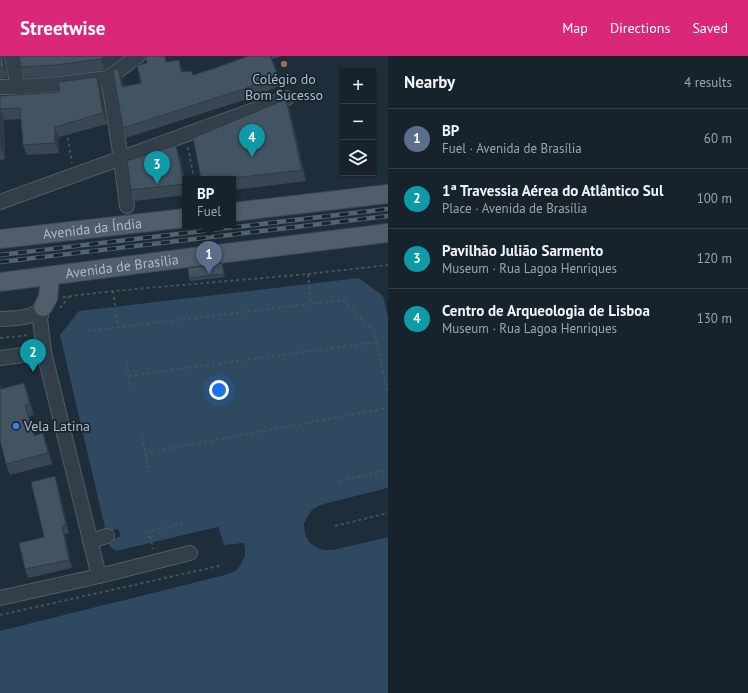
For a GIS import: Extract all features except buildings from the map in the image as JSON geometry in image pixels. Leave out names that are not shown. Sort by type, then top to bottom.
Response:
[{"type":"main road","points":[[236,212],[388,194]]},
{"type":"main road","name":"Avenida da Índia","points":[[0,239],[182,218]]},
{"type":"main road","name":"Avenida de Brasília","points":[[0,282],[388,233]]},
{"type":"main road","points":[[43,307],[48,298],[50,276]]},
{"type":"street","points":[[18,87],[12,56],[27,56]]},
{"type":"street","points":[[0,88],[60,84],[108,78],[138,56]]},
{"type":"street","points":[[108,78],[127,206]]},
{"type":"street","points":[[0,202],[287,98]]},
{"type":"street","points":[[0,319],[28,316],[35,314],[43,307]]},
{"type":"street","points":[[43,307],[40,319],[43,333],[44,352],[98,576]]},
{"type":"street","points":[[0,358],[44,352]]},
{"type":"street","points":[[90,541],[107,536]]},
{"type":"street","points":[[0,598],[190,553]]},
{"type":"path","points":[[67,130],[74,176]]},
{"type":"path","points":[[185,134],[193,176]]},
{"type":"path","points":[[70,297],[113,291],[308,274],[388,265]]},
{"type":"path","points":[[308,274],[311,303]]},
{"type":"path","points":[[113,291],[118,328]]},
{"type":"path","points":[[87,331],[343,300],[374,332],[388,394]]},
{"type":"path","points":[[0,338],[43,333]]},
{"type":"path","points":[[128,376],[376,342]]},
{"type":"path","points":[[127,364],[130,390]]},
{"type":"path","points":[[146,453],[388,408]]},
{"type":"path","points":[[142,436],[149,472]]},
{"type":"path","points":[[340,481],[388,470]]},
{"type":"path","points":[[334,526],[388,513]]},
{"type":"path","points":[[151,536],[146,532],[187,523]]},
{"type":"path","points":[[152,530],[152,546]]},
{"type":"path","points":[[0,615],[223,565]]},
{"type":"water","points":[[359,278],[383,296],[388,317],[388,488],[321,505],[312,510],[304,524],[309,542],[316,547],[332,550],[388,537],[388,693],[0,693],[0,631],[224,575],[235,571],[242,562],[244,543],[224,546],[218,527],[117,551],[110,547],[108,541],[121,536],[118,529],[106,532],[60,335],[79,311]]},
{"type":"pier","points":[[388,488],[388,490],[321,507],[313,511],[306,525],[307,533],[311,541],[317,546],[324,548],[332,548],[388,535],[388,537],[332,550],[323,550],[309,542],[305,534],[304,524],[312,510],[321,505]]},
{"type":"pier","points":[[218,527],[224,545],[244,543],[245,556],[235,571],[121,601],[121,599],[224,573],[234,569],[243,556],[242,545],[223,547],[216,530],[117,553],[117,551]]},
{"type":"railway","points":[[236,227],[388,209]]},
{"type":"railway","points":[[0,262],[388,216]]},
{"type":"railway","points":[[0,255],[228,228]]},
{"type":"place","name":"Colégio do Bom Sucesso","points":[[284,64]]},
{"type":"place","name":"Centro de Arqueologia de Lisboa","points":[[252,157]]},
{"type":"place","name":"Pavilhão Julião Sarmento","points":[[157,184]]},
{"type":"place","name":"BP","points":[[209,274]]},
{"type":"place","name":"1ª Travessia Aérea do Atlântico Sul","points":[[33,372]]},
{"type":"place","name":"Vela Latina","points":[[16,426]]}]
